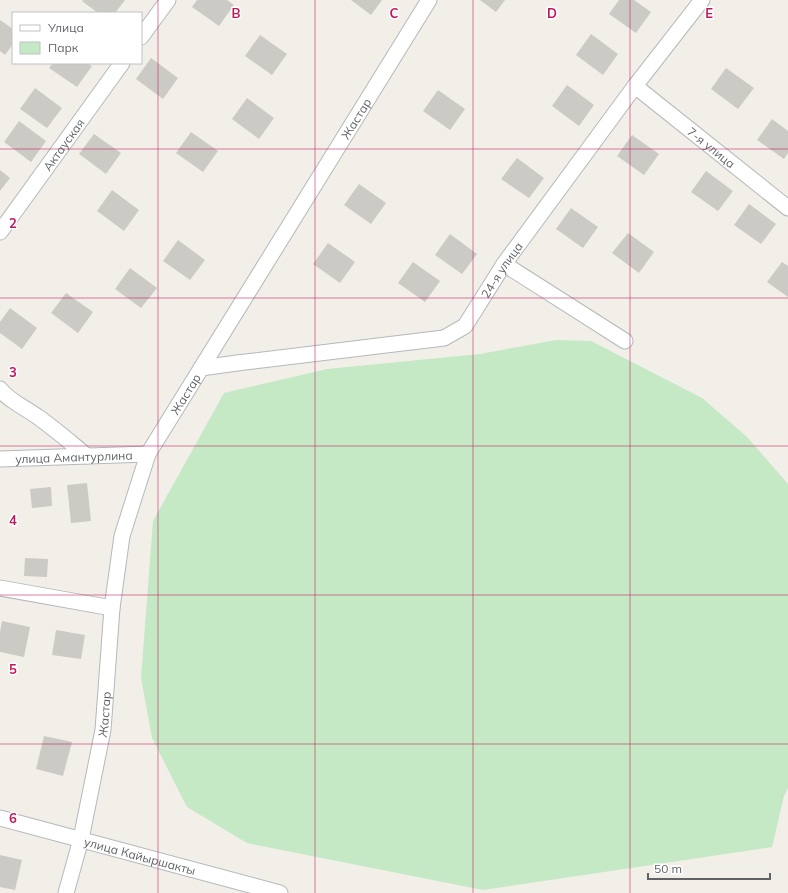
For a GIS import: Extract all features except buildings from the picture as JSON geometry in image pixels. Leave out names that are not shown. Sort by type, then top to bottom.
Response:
[{"type":"street","points":[[142,36],[168,0]]},
{"type":"street","name":"Жастар","points":[[66,893],[81,839],[104,730],[112,608],[122,536],[148,454],[429,0]]},
{"type":"street","name":"24-я улица","points":[[201,368],[444,338],[465,326],[504,264],[635,86],[702,0]]},
{"type":"street","name":"Актауская","points":[[2,228],[121,64]]},
{"type":"street","name":"7-я улица","points":[[635,86],[788,208]]},
{"type":"street","points":[[504,264],[625,340]]},
{"type":"street","points":[[0,389],[14,401],[38,416],[87,456]]},
{"type":"street","name":"улица Амантурлина","points":[[0,460],[148,454]]},
{"type":"street","points":[[0,588],[112,608]]},
{"type":"street","name":"улица Кайыршакты","points":[[0,818],[280,893]]},
{"type":"green space","points":[[556,340],[591,341],[702,398],[746,436],[788,484],[788,788],[784,796],[772,847],[483,890],[247,843],[187,807],[152,738],[141,678],[153,521],[224,393],[327,369],[480,354]]}]
